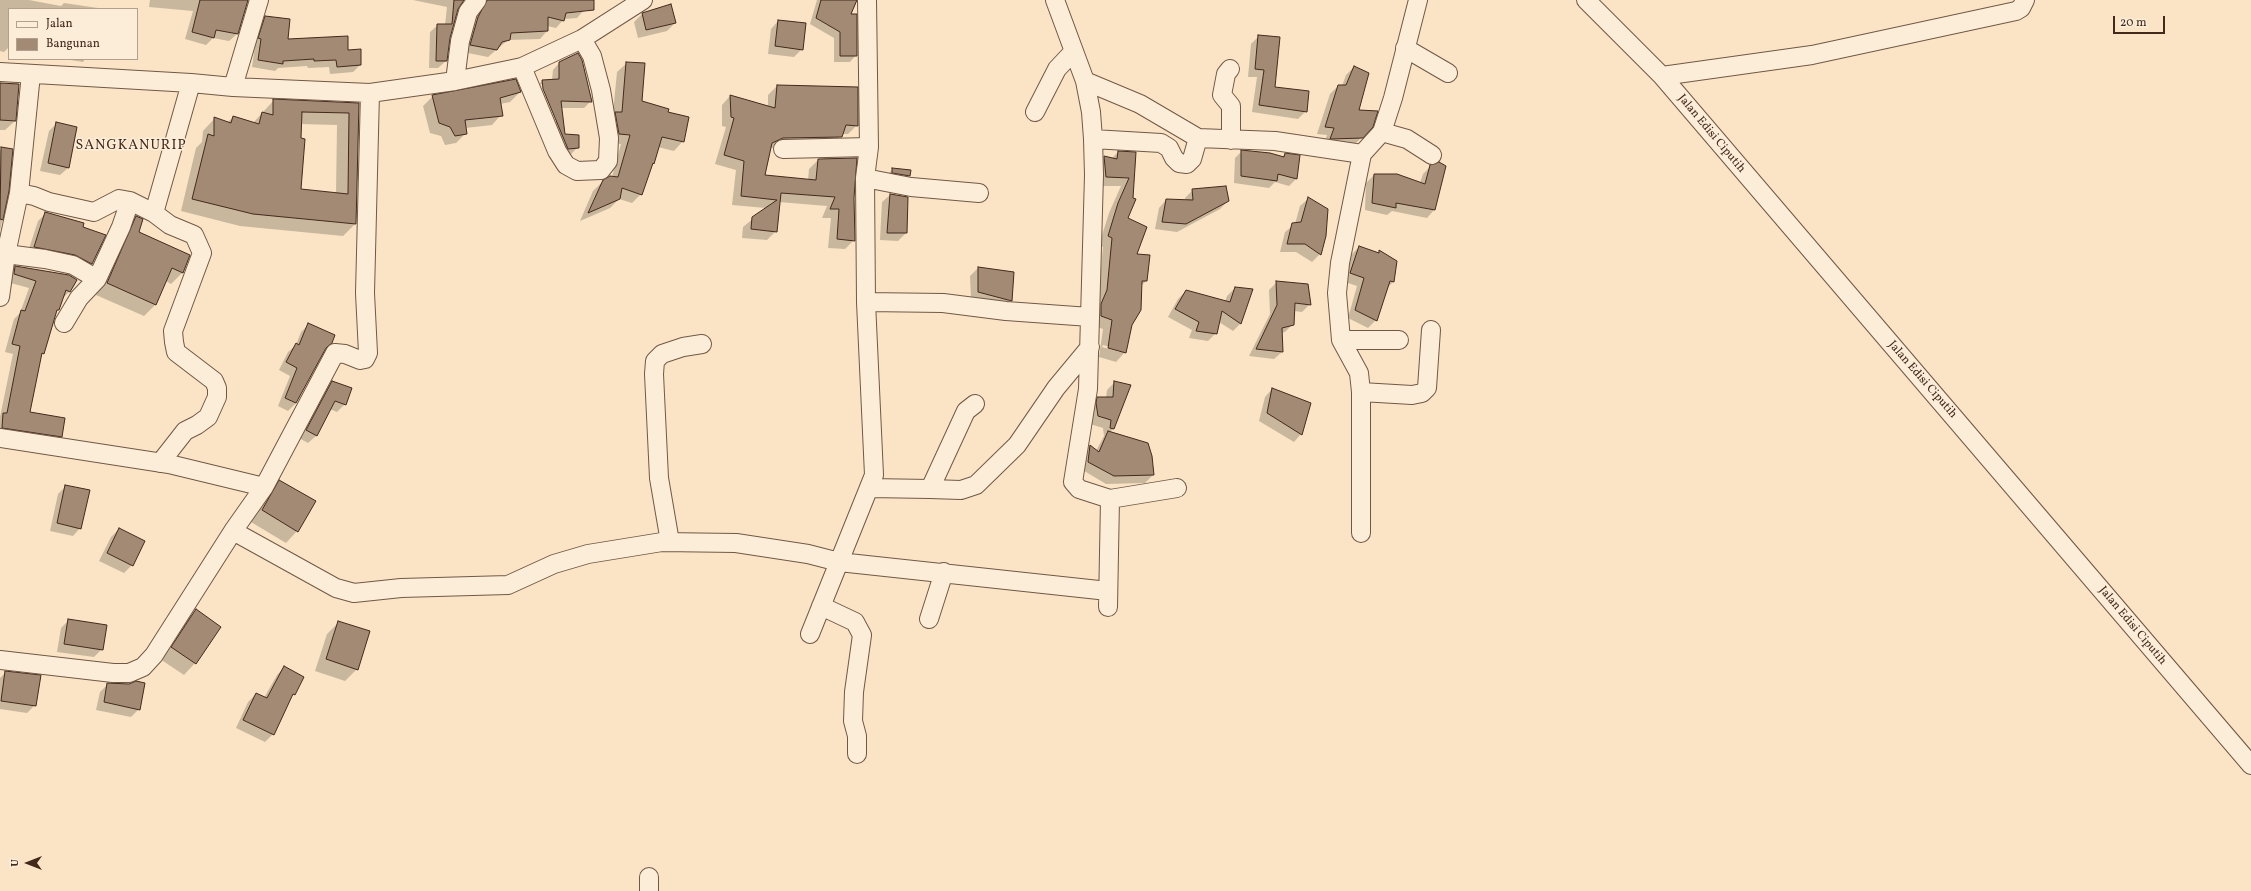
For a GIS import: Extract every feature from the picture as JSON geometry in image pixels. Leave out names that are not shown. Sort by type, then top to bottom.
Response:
[{"type":"street","points":[[233,87],[259,0]]},
{"type":"street","points":[[455,81],[460,41],[468,12],[477,0]]},
{"type":"street","points":[[0,72],[191,83],[233,87],[370,93],[455,81],[522,67],[582,39],[643,0]]},
{"type":"street","points":[[810,634],[874,475],[866,302],[865,178],[869,148],[867,0]]},
{"type":"street","points":[[1055,0],[1085,81],[1091,112],[1093,139],[1094,175],[1088,389],[1073,482],[1079,489],[1110,499],[1177,488]]},
{"type":"street","points":[[1361,533],[1361,392],[1358,373],[1341,340],[1337,293],[1340,263],[1362,154],[1382,132],[1418,0]]},
{"type":"street","name":"Jalan Edisi Ciputih","points":[[1586,0],[1662,76],[2251,765]]},
{"type":"street","points":[[1662,76],[1812,55],[2016,10],[2021,8],[2025,0]]},
{"type":"street","points":[[522,67],[557,151],[566,165],[577,171],[601,170],[608,161],[609,138],[601,90],[592,56],[582,39]]},
{"type":"street","points":[[1405,48],[1448,73]]},
{"type":"street","points":[[1035,112],[1057,69],[1073,52]]},
{"type":"street","points":[[1230,69],[1226,74],[1222,95],[1231,106],[1232,140]]},
{"type":"street","points":[[0,297],[6,254],[19,193],[31,74]]},
{"type":"street","points":[[1085,81],[1140,104],[1198,138],[1275,142],[1362,154]]},
{"type":"street","points":[[154,213],[191,83]]},
{"type":"street","points":[[0,660],[113,672],[129,672],[143,667],[154,655],[233,531],[264,487],[335,354],[345,354],[360,360],[366,359],[368,353],[366,293],[370,93]]},
{"type":"street","points":[[1382,132],[1406,140],[1432,155]]},
{"type":"street","points":[[1093,139],[1161,143],[1169,148],[1179,163],[1187,164],[1192,159],[1198,138]]},
{"type":"street","points":[[783,149],[869,148]]},
{"type":"street","points":[[865,178],[911,187],[979,193]]},
{"type":"street","points":[[19,193],[34,196],[49,202],[94,212],[118,199],[130,201],[154,213],[170,225],[194,235],[202,253],[173,331],[174,342],[176,352],[214,381],[217,388],[217,397],[208,417],[197,425],[185,430],[160,463]]},
{"type":"street","points":[[64,323],[79,298],[97,279],[121,227],[130,201]]},
{"type":"street","points":[[6,254],[45,259],[73,265],[97,279]]},
{"type":"street","points":[[866,302],[943,303],[1006,311],[1090,317]]},
{"type":"street","points":[[1361,392],[1412,395],[1422,393],[1427,388],[1431,330]]},
{"type":"street","points":[[1341,340],[1399,340]]},
{"type":"street","points":[[670,542],[659,478],[654,374],[655,362],[662,354],[683,347],[702,344]]},
{"type":"street","points":[[869,488],[961,490],[976,485],[1017,444],[1056,388],[1090,347]]},
{"type":"street","points":[[930,489],[966,411],[974,404]]},
{"type":"street","points":[[0,438],[160,463],[264,487]]},
{"type":"street","points":[[233,531],[336,588],[354,593],[401,588],[508,585],[554,564],[588,554],[670,542],[756,546],[808,554],[840,562],[944,572],[1108,599],[1110,499]]},
{"type":"street","points":[[929,619],[944,572]]},
{"type":"street","points":[[822,606],[855,622],[862,635],[853,714],[857,736],[857,754]]},
{"type":"building","points":[[200,0],[248,0],[238,34],[216,30],[214,38],[192,32]]},
{"type":"building","points":[[454,0],[464,0],[458,9],[450,38],[447,61],[436,61],[437,24],[452,24]]},
{"type":"building","points":[[487,0],[594,0],[594,10],[566,13],[564,21],[548,17],[548,31],[511,33],[510,40],[502,42],[497,50],[470,45],[478,17]]},
{"type":"building","points":[[821,0],[857,0],[851,14],[857,14],[857,56],[840,56],[840,32],[816,18]]},
{"type":"building","points":[[671,4],[676,23],[646,30],[642,13]]},
{"type":"building","points":[[265,16],[290,19],[288,39],[348,36],[348,50],[361,49],[361,65],[337,67],[336,60],[314,61],[314,59],[283,61],[283,64],[258,60],[261,39],[258,38]]},
{"type":"building","points":[[778,20],[806,23],[803,50],[775,46]]},
{"type":"building","points":[[1258,35],[1280,37],[1275,87],[1309,91],[1307,112],[1259,105],[1264,70],[1255,69]]},
{"type":"building","points":[[578,53],[582,60],[592,102],[561,101],[565,134],[579,135],[579,148],[568,149],[543,89],[542,80],[559,79],[559,62]]},
{"type":"building","points":[[626,62],[645,63],[642,101],[669,109],[668,112],[689,117],[684,142],[662,137],[654,164],[653,163],[642,195],[622,188],[620,199],[588,213],[603,180],[610,176],[618,177],[630,135],[619,134],[615,112],[622,112]]},
{"type":"building","points":[[1354,66],[1369,73],[1359,110],[1378,111],[1373,127],[1363,138],[1330,139],[1334,128],[1325,127],[1338,85],[1346,85]]},
{"type":"building","points":[[516,79],[521,92],[500,98],[503,116],[465,120],[467,134],[455,136],[450,127],[439,123],[432,95]]},
{"type":"building","points":[[0,83],[19,84],[16,121],[0,120]]},
{"type":"building","points":[[777,85],[858,87],[858,126],[846,125],[842,137],[783,138],[772,143],[765,175],[816,180],[818,159],[857,158],[854,198],[855,241],[837,239],[839,209],[830,209],[835,197],[781,193],[777,232],[751,229],[752,217],[777,200],[741,196],[744,161],[724,155],[734,118],[731,117],[730,95],[775,108]]},
{"type":"building","points":[[273,99],[359,103],[356,224],[253,214],[192,199],[208,134],[214,136],[214,117],[231,123],[233,116],[259,124],[262,112],[273,115]],"holes":[[[302,112],[349,113],[348,194],[301,189],[305,139],[301,138]]]},
{"type":"building","points":[[56,122],[77,127],[69,168],[48,163]]},
{"type":"building","points":[[1,147],[13,149],[9,191],[3,220],[0,219]]},
{"type":"building","points":[[1241,150],[1270,153],[1284,157],[1285,153],[1300,155],[1297,179],[1278,174],[1277,181],[1241,176]]},
{"type":"building","points":[[1118,151],[1136,152],[1133,198],[1136,199],[1128,218],[1147,227],[1137,254],[1150,255],[1147,281],[1142,281],[1141,310],[1132,325],[1126,353],[1108,348],[1112,320],[1101,316],[1101,304],[1107,290],[1112,238],[1108,236],[1118,203],[1129,178],[1106,177],[1104,156],[1117,159]]},
{"type":"building","points":[[1439,162],[1446,166],[1435,210],[1396,203],[1396,208],[1372,203],[1374,174],[1397,174],[1425,184],[1430,165]]},
{"type":"building","points":[[892,168],[911,170],[910,176],[892,173]]},
{"type":"building","points":[[1226,186],[1229,201],[1186,224],[1162,222],[1166,199],[1193,200],[1192,189]]},
{"type":"building","points":[[890,194],[908,197],[907,233],[887,233]]},
{"type":"building","points":[[1308,197],[1328,209],[1326,236],[1321,255],[1305,244],[1287,244],[1292,223],[1301,222]]},
{"type":"building","points":[[45,212],[84,223],[83,227],[106,235],[92,264],[75,255],[34,247]]},
{"type":"building","points":[[136,216],[143,219],[139,232],[190,255],[183,273],[172,268],[156,305],[107,283]]},
{"type":"building","points":[[1359,246],[1379,253],[1379,250],[1397,261],[1394,282],[1390,281],[1377,321],[1355,310],[1364,278],[1350,273]]},
{"type":"building","points":[[15,266],[69,275],[77,280],[70,292],[66,290],[59,310],[57,310],[44,354],[42,353],[30,412],[65,418],[62,437],[2,428],[3,413],[7,413],[20,346],[12,344],[21,310],[25,311],[36,281],[14,274]]},
{"type":"building","points":[[978,267],[1014,272],[1012,301],[978,292]]},
{"type":"building","points":[[1276,281],[1308,284],[1311,305],[1295,303],[1294,325],[1282,328],[1283,352],[1256,349],[1277,305]]},
{"type":"building","points":[[1235,287],[1253,289],[1241,324],[1222,311],[1217,334],[1196,331],[1199,322],[1175,309],[1186,290],[1230,302]]},
{"type":"building","points":[[308,323],[335,335],[332,343],[326,348],[296,403],[285,398],[297,368],[286,362],[296,343],[299,345]]},
{"type":"building","points":[[332,381],[352,388],[346,405],[335,401],[317,436],[306,430]]},
{"type":"building","points":[[1114,381],[1131,385],[1114,429],[1110,428],[1111,420],[1098,416],[1096,403],[1097,397],[1113,397]]},
{"type":"building","points":[[1272,388],[1311,403],[1302,435],[1267,413]]},
{"type":"building","points":[[1108,431],[1148,443],[1152,456],[1154,475],[1114,476],[1088,462],[1090,445],[1099,452]]},
{"type":"building","points":[[279,480],[316,501],[298,532],[262,510]]},
{"type":"building","points":[[65,485],[90,490],[81,529],[57,523]]},
{"type":"building","points":[[119,528],[145,541],[133,566],[107,553]]},
{"type":"building","points":[[196,609],[221,627],[196,664],[171,647]]},
{"type":"building","points":[[68,619],[107,625],[103,650],[64,644]]},
{"type":"building","points":[[338,621],[370,631],[358,670],[326,659]]},
{"type":"building","points":[[284,666],[304,677],[295,695],[293,694],[274,735],[243,720],[256,693],[267,698]]},
{"type":"building","points":[[5,671],[41,675],[36,706],[1,701]]},
{"type":"building","points":[[136,681],[145,683],[140,710],[104,702],[107,683],[129,684]]},
{"type":"district","name":"SANGKANURIP","points":[[131,146]]}]
